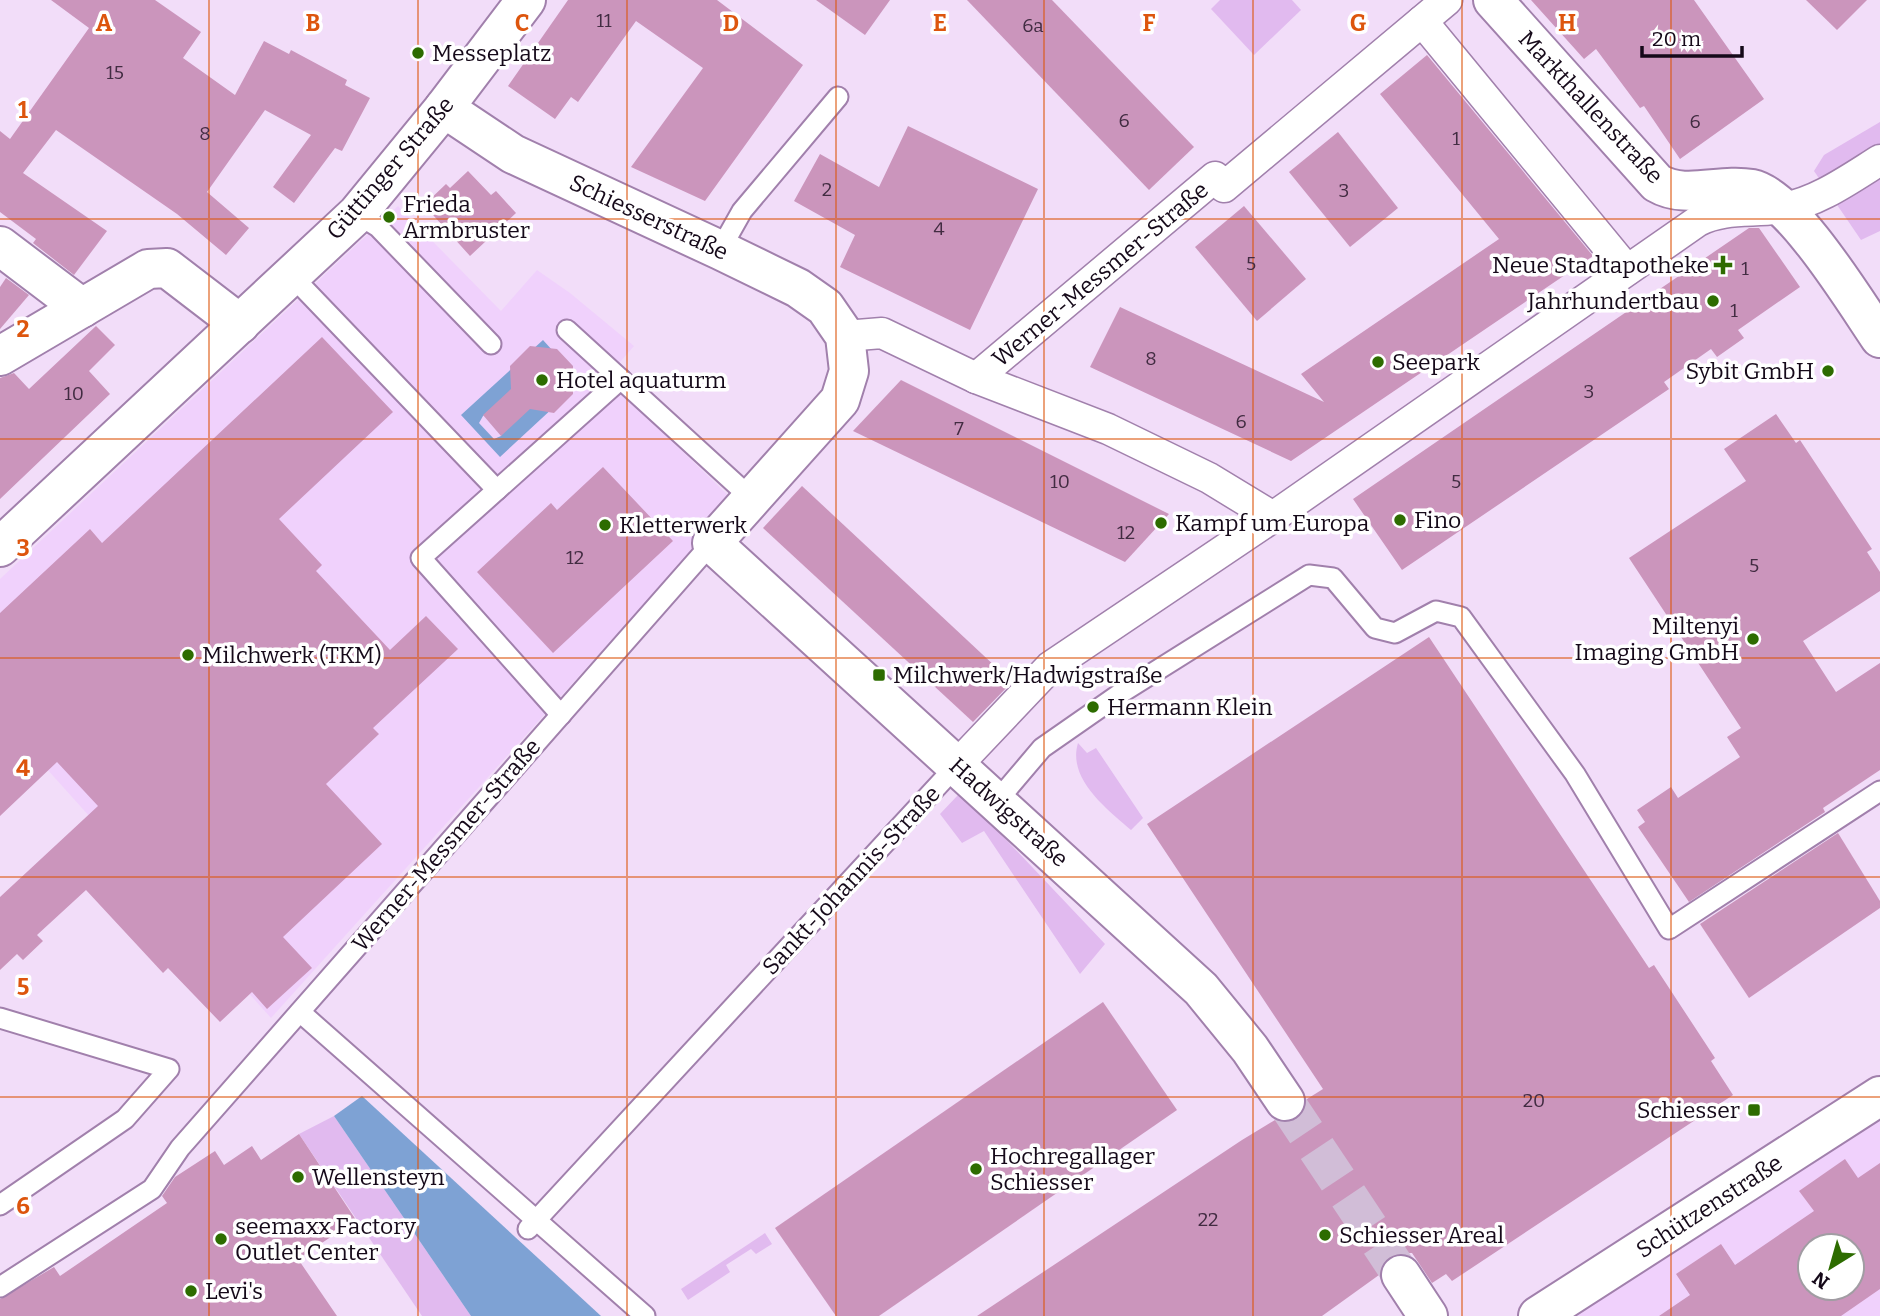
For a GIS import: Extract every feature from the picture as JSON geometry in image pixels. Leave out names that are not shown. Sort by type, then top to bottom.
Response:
[{"type":"street","name":"Güttinger Straße","points":[[0,547],[357,214],[444,108],[526,0]]},
{"type":"street","name":"Werner-Messmer-Straße","points":[[976,377],[1215,177],[1224,187],[1447,0]]},
{"type":"street","name":"Markthallenstraße","points":[[1493,0],[1657,183],[1670,191],[1682,192],[1753,189],[1784,208],[1804,231],[1880,338]]},
{"type":"street","points":[[1422,22],[1627,270]]},
{"type":"street","name":"Schiesserstraße","points":[[444,108],[513,154],[798,288],[825,307],[845,336],[849,371],[840,400],[808,440],[751,498],[712,543]]},
{"type":"street","name":"Sankt-Johannis-Straße","points":[[957,765],[1050,667],[1273,517],[1709,215],[1752,208],[1784,208],[1821,194],[1880,160]]},
{"type":"street","points":[[0,246],[82,308]]},
{"type":"street","points":[[0,356],[148,269],[156,267],[167,268],[240,324]]},
{"type":"street","points":[[845,336],[882,333],[976,377],[1108,429],[1209,478],[1273,517]]},
{"type":"street","name":"Hadwigstraße","points":[[712,543],[1201,989],[1251,1049],[1284,1101]]},
{"type":"street","name":"Schützenstraße","points":[[1538,1316],[1880,1096]]},
{"type":"street","points":[[1401,1275],[1428,1316]]},
{"type":"lane","points":[[720,250],[742,211],[838,97]]},
{"type":"lane","points":[[357,214],[378,227],[491,344]]},
{"type":"lane","points":[[291,275],[497,490]]},
{"type":"lane","points":[[567,330],[751,498]]},
{"type":"lane","points":[[561,715],[421,558],[621,379]]},
{"type":"lane","name":"Werner-Messmer-Straße","points":[[0,1287],[152,1189],[180,1148],[712,543]]},
{"type":"lane","points":[[997,801],[1042,748],[1121,693],[1309,575],[1333,578],[1375,628],[1395,633],[1436,611],[1461,617],[1575,774],[1670,929],[1880,791]]},
{"type":"lane","name":"Sankt-Johannis-Straße","points":[[532,1225],[957,765]]},
{"type":"lane","points":[[300,1012],[532,1225],[645,1316]]},
{"type":"lane","points":[[0,1018],[169,1069],[125,1119],[0,1205]]},
{"type":"shaded area","points":[[1220,0],[1292,0],[1301,10],[1254,55],[1211,9]]},
{"type":"shaded area","points":[[1880,122],[1880,231],[1861,240],[1814,171],[1824,155]]},
{"type":"shaded area","points":[[398,206],[501,311],[537,270],[570,293],[634,346],[606,378],[733,500],[689,554],[271,1018],[0,717],[0,579]]},
{"type":"shaded area","points":[[1078,743],[1087,753],[1096,748],[1143,818],[1131,830],[1101,803],[1084,781],[1078,769]]},
{"type":"shaded area","points":[[958,795],[997,830],[1105,944],[1080,974],[984,831],[962,843],[940,814]]},
{"type":"shaded area","points":[[334,1116],[471,1316],[422,1316],[299,1134]]},
{"type":"shaded area","points":[[1880,1118],[1880,1316],[1564,1316]]},
{"type":"shaded area","points":[[765,1233],[772,1244],[756,1254],[751,1249],[726,1265],[730,1272],[688,1300],[681,1289]]},
{"type":"water","points":[[543,340],[581,382],[500,457],[461,415]],"holes":[[[518,385],[501,436],[494,439],[479,423],[483,416]]]},
{"type":"water","points":[[362,1096],[601,1316],[471,1316],[334,1116]]},
{"type":"building","points":[[51,0],[155,0],[201,32],[183,58],[235,95],[264,41],[289,54],[291,50],[347,80],[345,85],[370,98],[342,151],[335,148],[294,203],[273,187],[311,135],[265,110],[207,192],[249,228],[226,255],[177,214],[56,130],[23,173],[107,231],[74,275],[33,243],[36,239],[0,212],[0,131],[10,139],[89,28]]},
{"type":"building","points":[[568,0],[717,0],[803,65],[705,201],[631,167],[703,68],[636,21],[578,102],[571,97],[555,119],[508,86]]},
{"type":"building","points":[[816,0],[890,0],[865,35]]},
{"type":"building","points":[[967,0],[1052,0],[1194,147],[1149,190]]},
{"type":"building","points":[[1531,0],[1694,0],[1764,99],[1680,159],[1644,106],[1640,108],[1596,49],[1584,59]]},
{"type":"building","points":[[1806,0],[1867,0],[1837,30]]},
{"type":"building","points":[[1427,55],[1593,256],[1291,461],[1090,367],[1120,307],[1324,402],[1301,374],[1499,239],[1380,94]]},
{"type":"building","points":[[908,126],[1038,189],[970,330],[840,267],[855,235],[794,201],[820,154],[879,187]]},
{"type":"building","points":[[1338,132],[1398,208],[1350,247],[1289,172]]},
{"type":"building","points":[[468,171],[491,195],[496,191],[516,213],[470,256],[424,205],[446,184],[450,188]]},
{"type":"building","points":[[1244,206],[1306,279],[1257,321],[1195,247]]},
{"type":"building","points":[[1749,228],[1759,228],[1800,287],[1738,330],[1744,338],[1717,357],[1711,349],[1664,382],[1669,389],[1402,570],[1353,499]]},
{"type":"building","points":[[6,278],[29,295],[0,329],[0,287]]},
{"type":"building","points":[[96,326],[115,345],[89,371],[110,394],[0,499],[0,378],[14,373],[29,389]]},
{"type":"building","name":"Milchwerk (TKM)","points":[[322,337],[393,412],[279,519],[322,565],[316,571],[390,650],[426,616],[458,649],[373,728],[379,734],[326,784],[382,844],[283,937],[312,968],[267,1009],[252,992],[220,1022],[168,968],[163,973],[86,890],[37,935],[43,941],[23,960],[17,954],[0,970],[0,897],[98,806],[57,762],[0,816],[0,613],[90,529],[102,543]]},
{"type":"building","name":"Hotel aquaturm","points":[[530,346],[557,349],[573,366],[573,394],[554,413],[530,409],[501,436],[483,415],[511,389],[510,366]]},
{"type":"building","points":[[901,380],[1169,514],[1125,562],[853,431]]},
{"type":"building","points":[[1776,414],[1796,443],[1800,440],[1872,549],[1867,552],[1880,572],[1880,591],[1803,641],[1836,692],[1880,663],[1880,770],[1823,808],[1825,812],[1689,902],[1638,827],[1645,822],[1637,810],[1671,787],[1678,798],[1740,757],[1727,737],[1741,728],[1629,558],[1746,481],[1724,449]]},
{"type":"building","points":[[603,467],[673,541],[553,653],[477,572],[551,503],[557,510]]},
{"type":"building","points":[[802,486],[1012,682],[973,722],[763,528]]},
{"type":"building","points":[[1429,637],[1649,968],[1654,965],[1715,1058],[1711,1061],[1733,1095],[1452,1281],[1446,1274],[1432,1283],[1412,1253],[1399,1253],[1388,1257],[1379,1275],[1322,1316],[977,1316],[1242,1140],[1275,1120],[1286,1123],[1297,1119],[1304,1111],[1307,1099],[1323,1089],[1147,824]]},
{"type":"building","points":[[1838,833],[1880,901],[1880,908],[1749,998],[1700,924]]},
{"type":"building","name":"Hochregallager Schiesser","points":[[1103,1002],[1177,1110],[879,1316],[836,1316],[775,1228]]},
{"type":"building","name":"seemaxx Factory Outlet Center","points":[[299,1134],[356,1220],[298,1259],[337,1316],[0,1316],[0,1299],[54,1267],[60,1276],[167,1203],[162,1196],[175,1177],[215,1151],[224,1165],[252,1146],[261,1160]]},
{"type":"building","points":[[1845,1159],[1858,1178],[1880,1163],[1880,1289],[1866,1299],[1866,1232],[1796,1232],[1796,1302],[1861,1302],[1841,1316],[1659,1316],[1690,1295],[1676,1274],[1721,1244],[1735,1265],[1814,1211],[1799,1191]]},
{"type":"tunnel","points":[[1285,1101],[1401,1275]]},
{"type":"place","name":"Messeplatz","points":[[418,53]]},
{"type":"place","name":"Frieda Armbruster","points":[[389,217]]},
{"type":"place","name":"Neue Stadtapotheke","points":[[1723,265]]},
{"type":"place","name":"Jahrhundertbau","points":[[1713,301]]},
{"type":"place","name":"Seepark","points":[[1378,362]]},
{"type":"place","name":"Sybit GmbH","points":[[1828,371]]},
{"type":"place","name":"Hotel aquaturm","points":[[542,380]]},
{"type":"place","name":"Fino","points":[[1400,520]]},
{"type":"place","name":"Kampf um Europa","points":[[1161,523]]},
{"type":"place","name":"Kletterwerk","points":[[605,525]]},
{"type":"place","name":"Miltenyi Imaging GmbH","points":[[1753,639]]},
{"type":"place","name":"Milchwerk (TKM)","points":[[188,655]]},
{"type":"place","name":"Milchwerk/Hadwigstraße","points":[[879,675]]},
{"type":"place","name":"Hermann Klein","points":[[1093,707]]},
{"type":"place","name":"Schiesser","points":[[1754,1110]]},
{"type":"place","name":"Hochregallager Schiesser","points":[[976,1169]]},
{"type":"place","name":"Wellensteyn","points":[[298,1177]]},
{"type":"place","name":"Schiesser Areal","points":[[1325,1235]]},
{"type":"place","name":"seemaxx Factory Outlet Center","points":[[221,1239]]},
{"type":"place","name":"Levi's","points":[[191,1291]]}]
